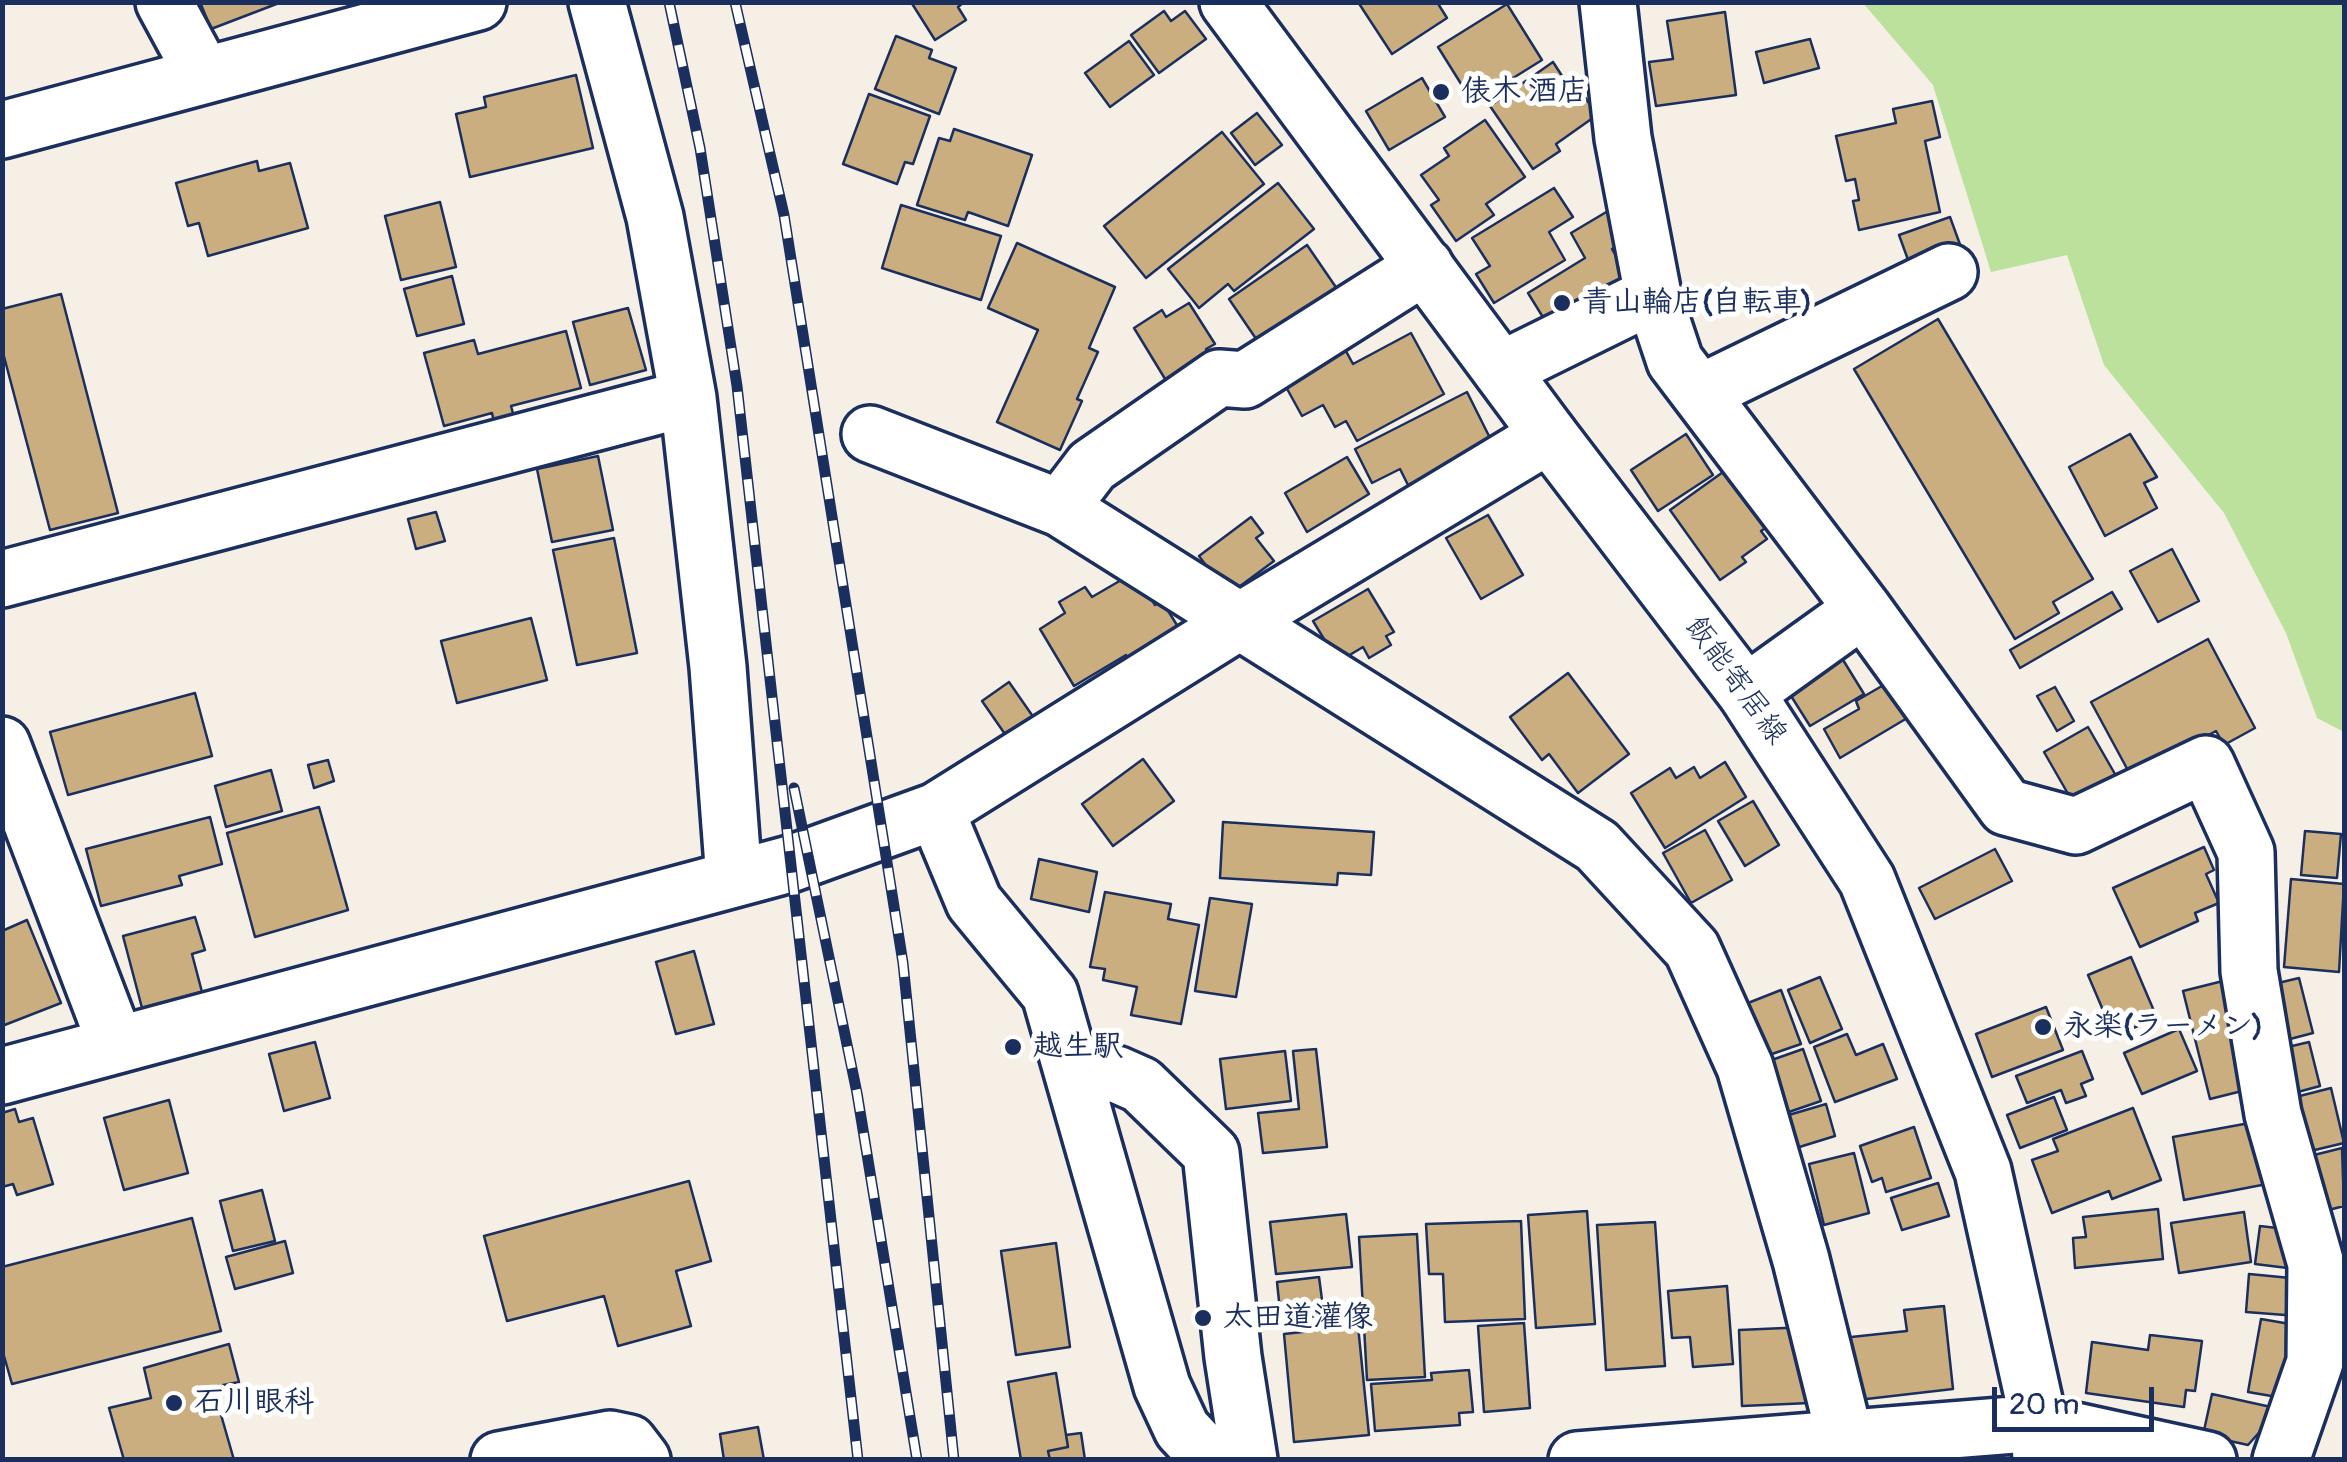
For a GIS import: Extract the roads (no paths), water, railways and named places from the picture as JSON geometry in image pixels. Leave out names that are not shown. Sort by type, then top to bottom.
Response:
[{"type":"street","points":[[164,2],[203,74]]},
{"type":"street","points":[[2,130],[478,2]]},
{"type":"street","points":[[597,2],[654,217],[688,398],[718,667],[734,879]]},
{"type":"street","name":"飯能寄居線","points":[[1228,2],[1548,435],[1746,693],[1867,880],[1983,1171],[2040,1441]]},
{"type":"street","points":[[1608,2],[1623,138],[1653,295],[1675,360],[2006,807],[2076,826],[2206,764],[2246,852],[2249,971],[2273,1114],[2316,1264],[2315,1362],[2280,1460]]},
{"type":"street","points":[[1060,508],[1092,466],[1219,378],[1245,380],[1425,266]]},
{"type":"street","points":[[1700,393],[1949,272]]},
{"type":"street","points":[[1501,370],[1653,295]]},
{"type":"street","points":[[2,579],[688,398]]},
{"type":"street","points":[[870,434],[1060,508],[1597,846],[1692,949],[1745,1067],[1801,1260],[1845,1438]]},
{"type":"street","points":[[2,1076],[809,858],[936,811],[1548,435]]},
{"type":"street","points":[[1746,693],[1863,609]]},
{"type":"street","points":[[2,745],[116,1044]]},
{"type":"street","points":[[936,811],[974,902],[1050,994],[1162,1386],[1182,1429],[1210,1460]]},
{"type":"street","points":[[1074,1076],[1116,1074],[1141,1085],[1210,1153],[1249,1460]]},
{"type":"street","points":[[1577,1460],[1845,1438],[2040,1441],[2208,1460]]},
{"type":"street","points":[[499,1460],[610,1440],[629,1443],[642,1460]]},
{"type":"railway","points":[[669,2],[700,148],[737,386],[858,1460]]},
{"type":"railway","points":[[735,2],[784,215],[903,963],[954,1460]]},
{"type":"railway","points":[[794,788],[857,1093],[917,1460]]},
{"type":"place","name":"俵木 酒店","points":[[1441,92]]},
{"type":"place","name":"青山輪店(自転車)","points":[[1562,303]]},
{"type":"place","name":"永楽(ラーメン)","points":[[2043,1027]]},
{"type":"place","name":"越生駅","points":[[1013,1047]]},
{"type":"place","name":"太田道灌像","points":[[1203,1318]]},
{"type":"place","name":"石川眼科","points":[[174,1403]]}]
